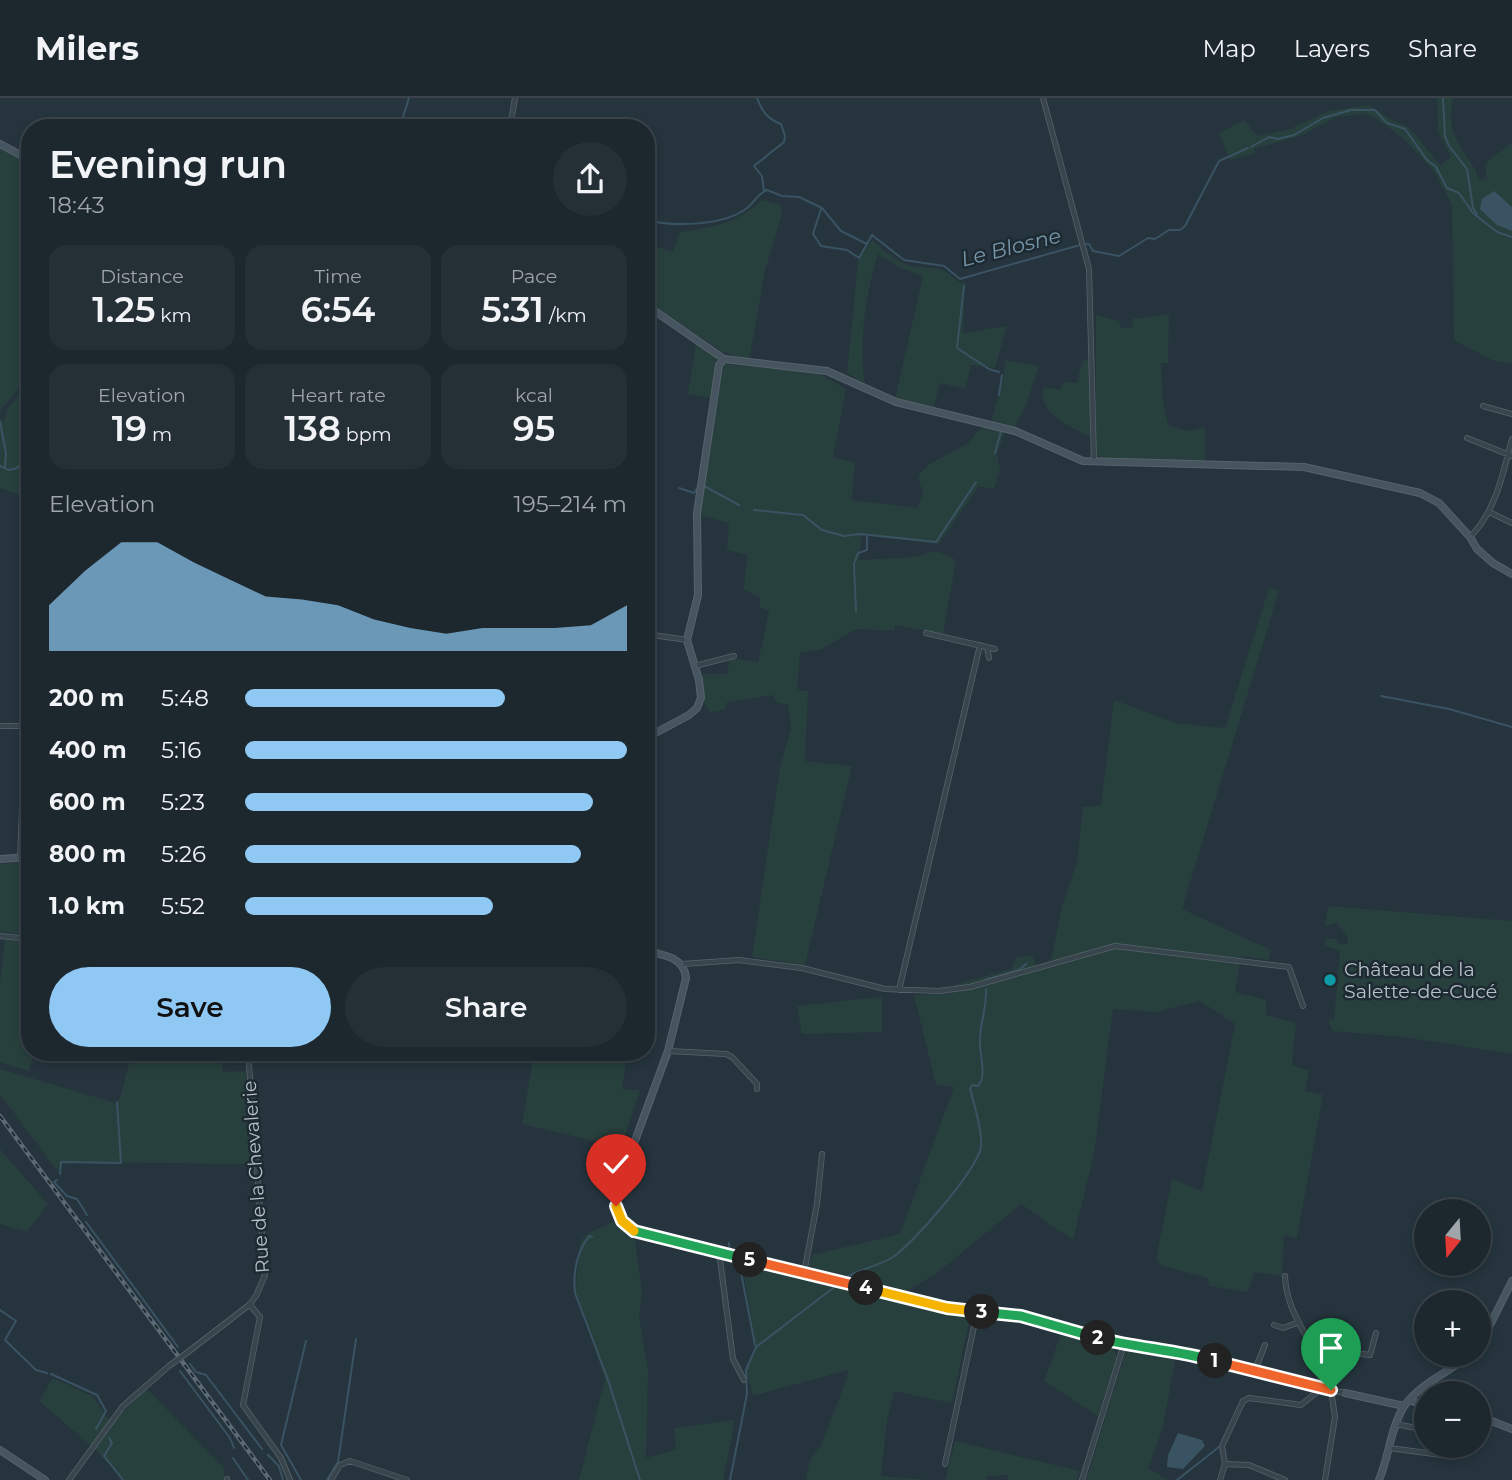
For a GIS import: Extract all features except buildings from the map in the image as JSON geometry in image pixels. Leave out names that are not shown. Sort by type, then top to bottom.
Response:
[{"type":"street","points":[[512,119],[515,98]]},
{"type":"street","points":[[1043,98],[1084,245],[1091,282],[1094,462]]},
{"type":"street","points":[[0,144],[21,155]]},
{"type":"street","points":[[655,311],[724,359],[827,371],[896,402],[1014,431],[1071,457],[1094,462],[1304,467],[1420,493],[1439,503],[1486,558],[1512,575]]},
{"type":"street","points":[[655,734],[679,722],[697,709],[701,689],[687,640],[698,595],[697,513],[719,365],[724,359]]},
{"type":"street","points":[[1483,406],[1512,414]]},
{"type":"street","points":[[1466,438],[1510,455]]},
{"type":"street","points":[[1470,537],[1481,526],[1489,512],[1510,455],[1512,439]]},
{"type":"street","points":[[1489,512],[1512,523]]},
{"type":"street","points":[[926,633],[995,649]]},
{"type":"street","points":[[655,635],[687,640]]},
{"type":"street","points":[[899,990],[980,645]]},
{"type":"street","points":[[987,647],[989,658]]},
{"type":"street","points":[[694,666],[734,656]]},
{"type":"street","points":[[0,726],[21,726]]},
{"type":"street","points":[[0,859],[20,858],[21,832]]},
{"type":"street","points":[[0,936],[21,938]]},
{"type":"street","points":[[655,953],[682,964],[739,960],[802,968],[885,989],[939,991],[970,987],[1115,946],[1289,967],[1303,1006]]},
{"type":"street","points":[[682,964],[685,985],[668,1051],[625,1168],[616,1206],[622,1221],[633,1230],[935,1306],[1021,1316],[1124,1344],[1181,1352],[1287,1381],[1414,1404]]},
{"type":"street","points":[[668,1051],[726,1054],[757,1084],[757,1089]]},
{"type":"street","name":"Rue de la Chevalerie","points":[[69,1480],[123,1406],[169,1366],[249,1305],[262,1286],[265,1264],[249,1061]]},
{"type":"street","points":[[804,1273],[817,1204],[822,1154]]},
{"type":"street","points":[[719,1252],[718,1262],[733,1359],[744,1380]]},
{"type":"street","points":[[1285,1276],[1287,1292],[1297,1322],[1315,1353],[1322,1388]]},
{"type":"street","points":[[1491,1323],[1512,1281]]},
{"type":"street","points":[[249,1305],[260,1317],[243,1405],[281,1458],[289,1480]]},
{"type":"street","points":[[945,1464],[976,1312]]},
{"type":"street","points":[[1274,1325],[1283,1328],[1297,1322]]},
{"type":"street","points":[[1315,1353],[1331,1350],[1370,1355],[1376,1333]]},
{"type":"street","points":[[1082,1480],[1124,1344]]},
{"type":"street","points":[[1254,1371],[1265,1345]]},
{"type":"street","points":[[1379,1480],[1396,1424],[1406,1403],[1454,1367]]},
{"type":"street","points":[[1220,1480],[1225,1464],[1222,1446],[1243,1401],[1249,1398],[1301,1405],[1322,1388]]},
{"type":"street","points":[[1325,1480],[1335,1417],[1331,1390]]},
{"type":"street","points":[[1491,1421],[1512,1429]]},
{"type":"street","points":[[1396,1424],[1414,1428]]},
{"type":"street","points":[[1389,1448],[1414,1451]]},
{"type":"street","points":[[0,1450],[45,1480]]},
{"type":"street","points":[[331,1480],[340,1465],[349,1461],[407,1480]]},
{"type":"street","points":[[1225,1464],[1249,1465],[1284,1480]]},
{"type":"street","points":[[27,1480],[33,1472]]},
{"type":"green space","points":[[1437,98],[1453,98],[1453,129],[1459,145],[1476,171],[1477,178],[1486,178],[1486,163],[1512,142],[1512,364],[1492,360],[1454,340],[1452,205],[1434,171],[1404,139],[1377,119],[1365,114],[1337,117],[1302,135],[1254,149],[1255,153],[1230,160],[1219,133],[1244,120],[1258,136],[1290,129],[1329,111],[1369,105],[1393,121],[1409,127],[1440,165],[1451,157],[1438,131]]},
{"type":"green space","points":[[0,148],[21,158],[21,383],[0,411]]},
{"type":"green space","points":[[762,200],[781,205],[782,213],[765,271],[749,361],[721,351],[655,307],[655,247],[673,251],[680,232],[724,223],[753,208]]},
{"type":"green space","points":[[872,240],[904,263],[941,269],[959,283],[965,282],[963,333],[1007,326],[995,368],[971,365],[965,389],[940,383],[934,407],[895,399],[923,276],[901,268],[878,254],[864,318],[862,352],[865,384],[847,373],[858,261]]},
{"type":"green space","points":[[1169,314],[1168,363],[1161,363],[1163,401],[1168,425],[1187,431],[1205,427],[1205,462],[1104,460],[1096,454],[1096,315],[1119,321],[1121,328],[1133,327],[1132,319]]},
{"type":"green space","points":[[696,343],[717,357],[712,398],[688,394]]},
{"type":"green space","points":[[1005,360],[1039,366],[1025,408],[1014,428],[993,422],[992,418],[1003,382]]},
{"type":"green space","points":[[1087,360],[1090,363],[1090,437],[1057,418],[1045,405],[1042,396],[1043,387],[1061,390],[1063,382],[1077,383],[1082,361]]},
{"type":"green space","points":[[722,365],[818,373],[846,389],[833,457],[855,463],[852,500],[917,508],[923,495],[918,476],[928,465],[968,443],[983,426],[1005,432],[997,453],[1000,470],[994,489],[979,486],[939,544],[862,535],[859,560],[915,557],[935,551],[956,560],[943,634],[895,625],[894,631],[856,629],[820,650],[800,652],[797,691],[808,691],[805,761],[852,766],[805,965],[752,957],[780,767],[791,728],[788,704],[778,703],[772,695],[726,703],[725,710],[710,712],[705,705],[702,674],[727,674],[730,658],[758,662],[769,611],[759,607],[761,598],[744,589],[747,555],[727,550],[729,523],[699,515]]},
{"type":"green space","points":[[21,392],[21,495],[0,488],[0,418],[4,421],[8,408]]},
{"type":"green space","points":[[1269,588],[1279,591],[1182,909],[1271,950],[1269,960],[1241,956],[1235,992],[1266,1000],[1266,1015],[1296,1023],[1292,1066],[1309,1070],[1305,1091],[1323,1095],[1297,1238],[1284,1235],[1282,1276],[1255,1272],[1248,1292],[1209,1286],[1208,1278],[1162,1266],[1156,1259],[1172,1179],[1202,1191],[1235,1024],[1200,1001],[1156,1012],[1113,1009],[1094,1154],[1073,1240],[1021,1204],[937,1273],[902,1294],[811,1272],[808,1267],[812,1255],[900,1234],[954,1087],[936,1085],[914,995],[951,994],[956,984],[1012,969],[1016,957],[1032,956],[1037,965],[1051,961],[1062,906],[1077,862],[1083,807],[1101,806],[1114,700],[1176,723],[1225,728]]},
{"type":"green space","points":[[21,863],[21,934],[0,932],[0,864]]},
{"type":"green space","points":[[1328,906],[1512,921],[1512,1054],[1403,1037],[1332,1031],[1328,1019],[1334,1020],[1340,950],[1325,946],[1325,939],[1336,939],[1340,944],[1347,944],[1348,938],[1337,923],[1325,926]]},
{"type":"green space","points":[[5,940],[21,942],[21,1061],[32,1061],[29,1071],[0,1062],[0,984]]},
{"type":"green space","points":[[882,997],[882,1032],[802,1034],[797,1006]]},
{"type":"green space","points":[[130,1061],[222,1061],[223,1072],[246,1071],[251,1164],[61,1162],[60,1174],[0,1094],[0,1069],[116,1103],[120,1098]]},
{"type":"green space","points":[[532,1061],[626,1061],[622,1089],[640,1090],[621,1147],[522,1124]]},
{"type":"green space","points":[[0,1149],[48,1204],[27,1232],[0,1224]]},
{"type":"green space","points":[[613,1222],[635,1240],[642,1293],[639,1315],[648,1371],[646,1458],[676,1450],[674,1428],[735,1420],[723,1480],[579,1480],[605,1379],[576,1292],[581,1240],[590,1232]]},
{"type":"green space","points":[[742,1262],[970,1317],[952,1403],[894,1391],[887,1421],[881,1476],[930,1480],[806,1480],[810,1459],[820,1447],[848,1370],[753,1396],[746,1370],[756,1347]]},
{"type":"green space","points":[[1062,1331],[1112,1345],[1117,1357],[1098,1416],[1044,1381]]},
{"type":"green space","points":[[1130,1351],[1176,1354],[1163,1428],[1148,1468],[1168,1480],[1086,1480],[1125,1354]]},
{"type":"green space","points":[[53,1378],[92,1396],[112,1423],[146,1388],[224,1468],[224,1480],[123,1480],[95,1449],[39,1401]]},
{"type":"green space","points":[[955,1441],[1080,1471],[1077,1480],[1008,1480],[1008,1475],[987,1476],[987,1480],[945,1480]]},
{"type":"water","points":[[1494,191],[1512,207],[1512,231],[1497,225],[1480,209],[1482,199]]},
{"type":"water","points":[[1178,1433],[1202,1440],[1205,1446],[1183,1469],[1167,1467],[1168,1455]]},
{"type":"waterway","points":[[403,117],[409,98]]},
{"type":"waterway","points":[[757,98],[766,114],[781,124],[785,136],[784,142],[754,166],[762,176],[764,191]]},
{"type":"waterway","points":[[1443,98],[1445,136],[1449,146],[1467,169],[1473,208],[1477,214]]},
{"type":"waterway","name":"Le Blosne","points":[[1251,147],[1269,137],[1278,139],[1294,135],[1323,118],[1351,110],[1375,110],[1387,123],[1405,129],[1427,160],[1436,167],[1447,188],[1459,193],[1473,213],[1497,232],[1512,237]]},
{"type":"waterway","name":"Le Blosne","points":[[1086,244],[1089,244],[1093,251],[1119,256],[1148,238],[1155,239],[1169,230],[1180,230],[1185,226],[1219,161],[1248,148]]},
{"type":"waterway","name":"Le Blosne","points":[[655,222],[670,224],[712,222],[737,214],[767,190],[782,196],[799,197],[822,208],[841,231],[867,244],[872,235],[904,260],[944,266],[960,279],[1080,245]]},
{"type":"waterway","points":[[821,209],[813,234],[821,246],[847,250],[859,258],[867,244]]},
{"type":"waterway","points":[[964,286],[957,348],[989,369],[999,372]]},
{"type":"waterway","points":[[999,395],[1002,375]]},
{"type":"waterway","points":[[0,422],[6,453],[5,468]]},
{"type":"waterway","points":[[995,453],[1001,431]]},
{"type":"waterway","name":"Le Blosne","points":[[0,466],[9,470],[21,464]]},
{"type":"waterway","points":[[754,510],[803,515],[822,530],[844,536],[860,534],[936,542],[976,482]]},
{"type":"waterway","points":[[704,486],[739,505]]},
{"type":"waterway","points":[[679,488],[694,493],[698,487]]},
{"type":"waterway","points":[[856,611],[854,564],[858,553],[867,550],[867,537]]},
{"type":"waterway","points":[[1381,696],[1449,709],[1512,727]]},
{"type":"waterway","points":[[985,980],[1019,970],[1026,964]]},
{"type":"waterway","points":[[843,1279],[893,1257],[915,1238],[957,1188],[977,1158],[981,1147],[981,1134],[970,1089],[972,1085],[978,1086],[982,1077],[980,1036],[986,989]]},
{"type":"waterway","points":[[60,1174],[61,1162],[121,1163],[117,1102]]},
{"type":"waterway","points":[[57,1180],[54,1182],[67,1196],[77,1199],[87,1215]]},
{"type":"waterway","points":[[86,1222],[178,1347]]},
{"type":"waterway","points":[[592,1237],[589,1236],[578,1256],[575,1293],[608,1380],[640,1480]]},
{"type":"waterway","points":[[729,1243],[730,1251]]},
{"type":"waterway","points":[[729,1258],[739,1262],[755,1345]]},
{"type":"waterway","points":[[730,1480],[747,1394],[746,1370],[756,1347],[837,1285]]},
{"type":"waterway","points":[[0,1310],[16,1321],[5,1340],[36,1370],[47,1373]]},
{"type":"waterway","points":[[327,1480],[338,1462],[356,1339]]},
{"type":"waterway","points":[[301,1480],[281,1445],[306,1341]]},
{"type":"waterway","points":[[190,1364],[196,1372],[206,1375],[262,1449]]},
{"type":"waterway","points":[[180,1371],[230,1438],[234,1448]]},
{"type":"waterway","points":[[51,1374],[97,1395],[106,1411],[96,1429]]},
{"type":"waterway","points":[[109,1438],[112,1443],[104,1456],[123,1480]]},
{"type":"waterway","points":[[1177,1480],[1219,1447]]},
{"type":"waterway","points":[[268,1455],[279,1466],[283,1480]]},
{"type":"waterway","points":[[233,1458],[248,1480]]},
{"type":"railway","points":[[0,1116],[270,1480]]},
{"type":"place","name":"Château de la Salette-de-Cucé","points":[[1330,980]]},
{"type":"route","points":[[616,1206],[618,1215],[627,1226],[646,1235],[935,1306],[1021,1316],[1124,1344],[1181,1352],[1331,1390]]}]
